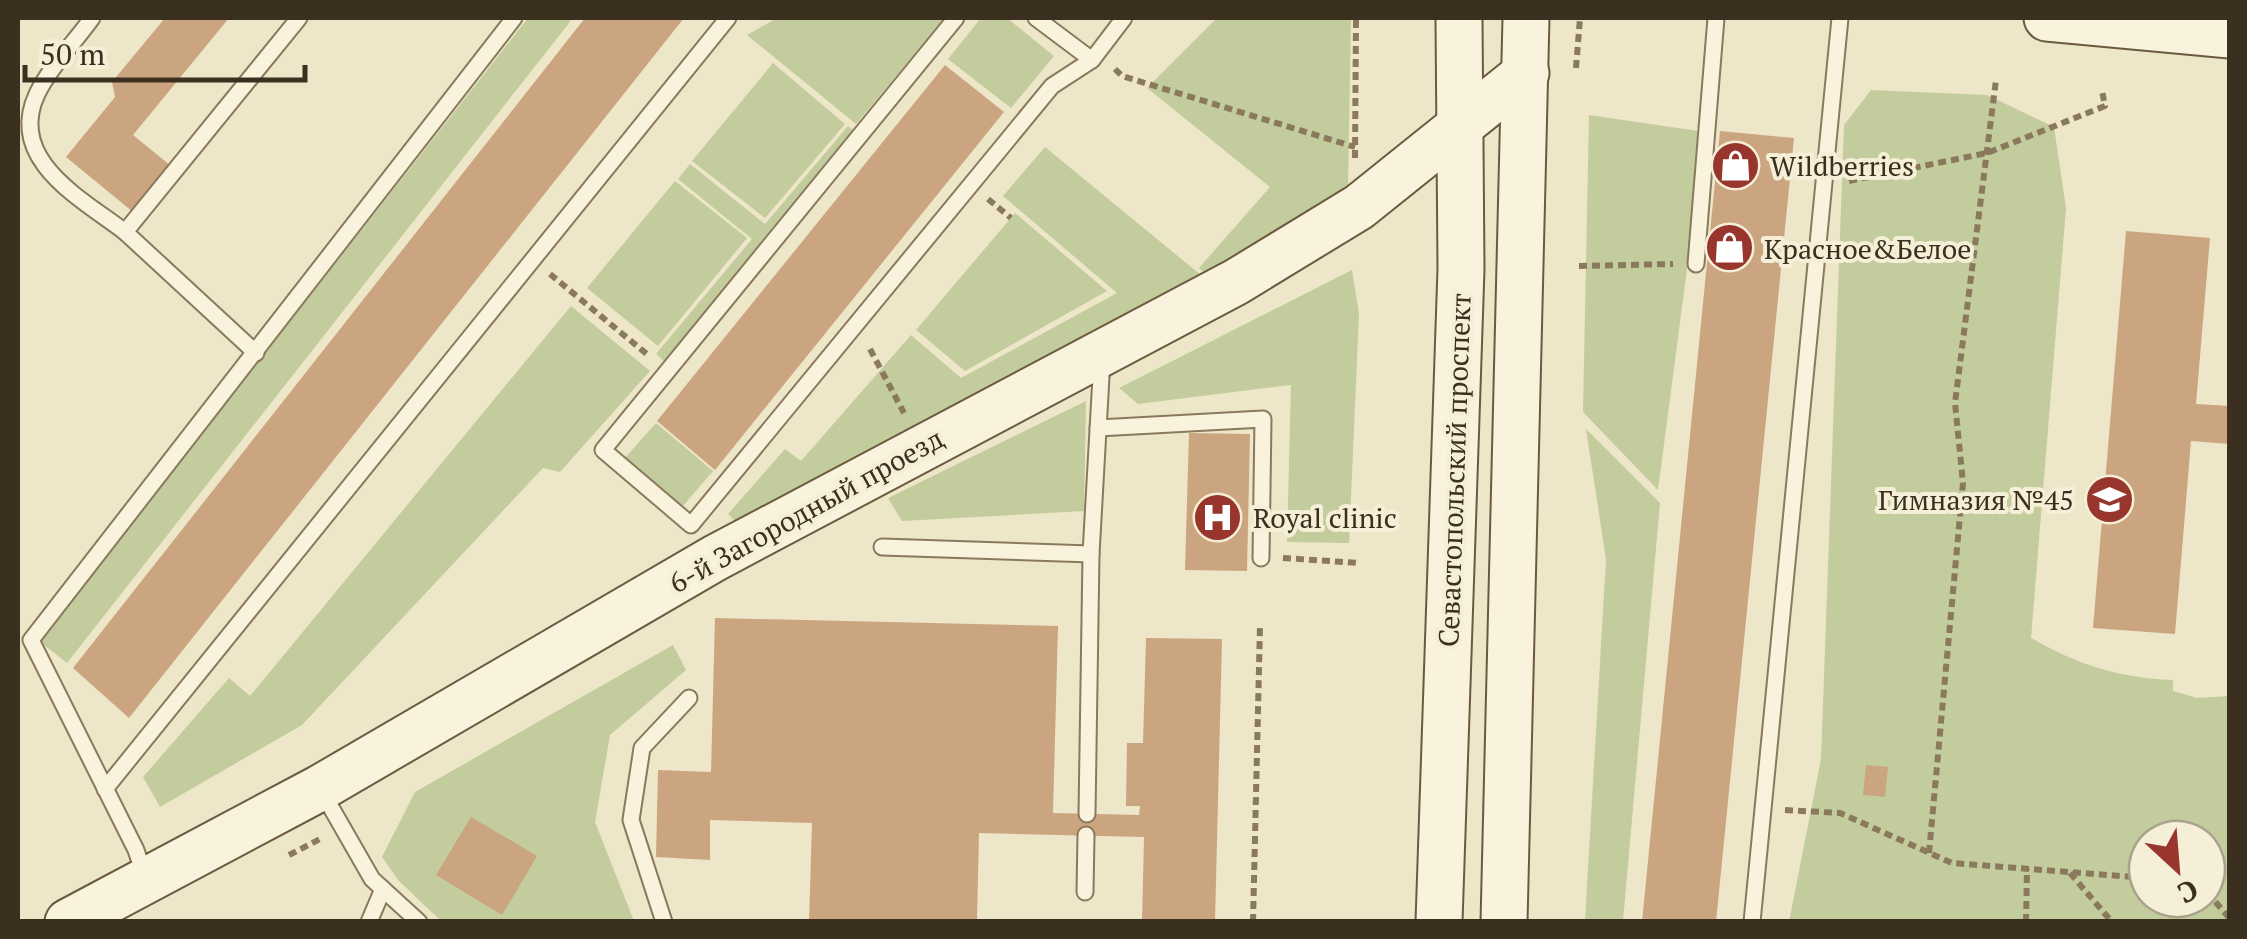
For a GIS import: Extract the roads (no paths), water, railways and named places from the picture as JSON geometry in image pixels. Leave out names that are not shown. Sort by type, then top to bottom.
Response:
[{"type":"street","name":"Севастопольский проспект","points":[[1440,922],[1463,127],[1459,18]]},
{"type":"street","points":[[1504,922],[1526,18]]},
{"type":"street","points":[[2047,18],[2140,22],[2230,35]]},
{"type":"street","name":"6-й Загородный проезд","points":[[68,922],[320,788],[703,541],[1102,352],[1236,282],[1359,207],[1526,74]]},
{"type":"lane","points":[[92,18],[38,92],[30,132],[46,172],[125,232],[256,353]]},
{"type":"lane","points":[[125,232],[298,18]]},
{"type":"lane","points":[[146,882],[136,850],[24,636],[256,353],[514,18]]},
{"type":"lane","points":[[105,789],[728,18]]},
{"type":"lane","points":[[956,18],[602,450],[703,541],[858,326],[1052,86],[1094,57],[1124,18]]},
{"type":"lane","points":[[1036,18],[1094,57]]},
{"type":"lane","points":[[1696,264],[1716,18]]},
{"type":"lane","points":[[1752,922],[1840,18]]},
{"type":"lane","points":[[1088,814],[1092,554],[1102,352]]},
{"type":"lane","points":[[1098,428],[1263,419],[1268,558]]},
{"type":"lane","points":[[882,547],[1092,554]]},
{"type":"lane","points":[[664,922],[631,820],[642,748],[689,698]]},
{"type":"lane","points":[[320,788],[372,880],[419,922]]},
{"type":"lane","points":[[1084,892],[1086,835]]},
{"type":"lane","points":[[370,922],[383,889]]},
{"type":"place","name":"Wildberries","points":[[1735,165]]},
{"type":"place","name":"Красное&Белое","points":[[1729,248]]},
{"type":"place","name":"Гимназия №45","points":[[2109,499]]},
{"type":"place","name":"Royal clinic","points":[[1218,517]]}]
